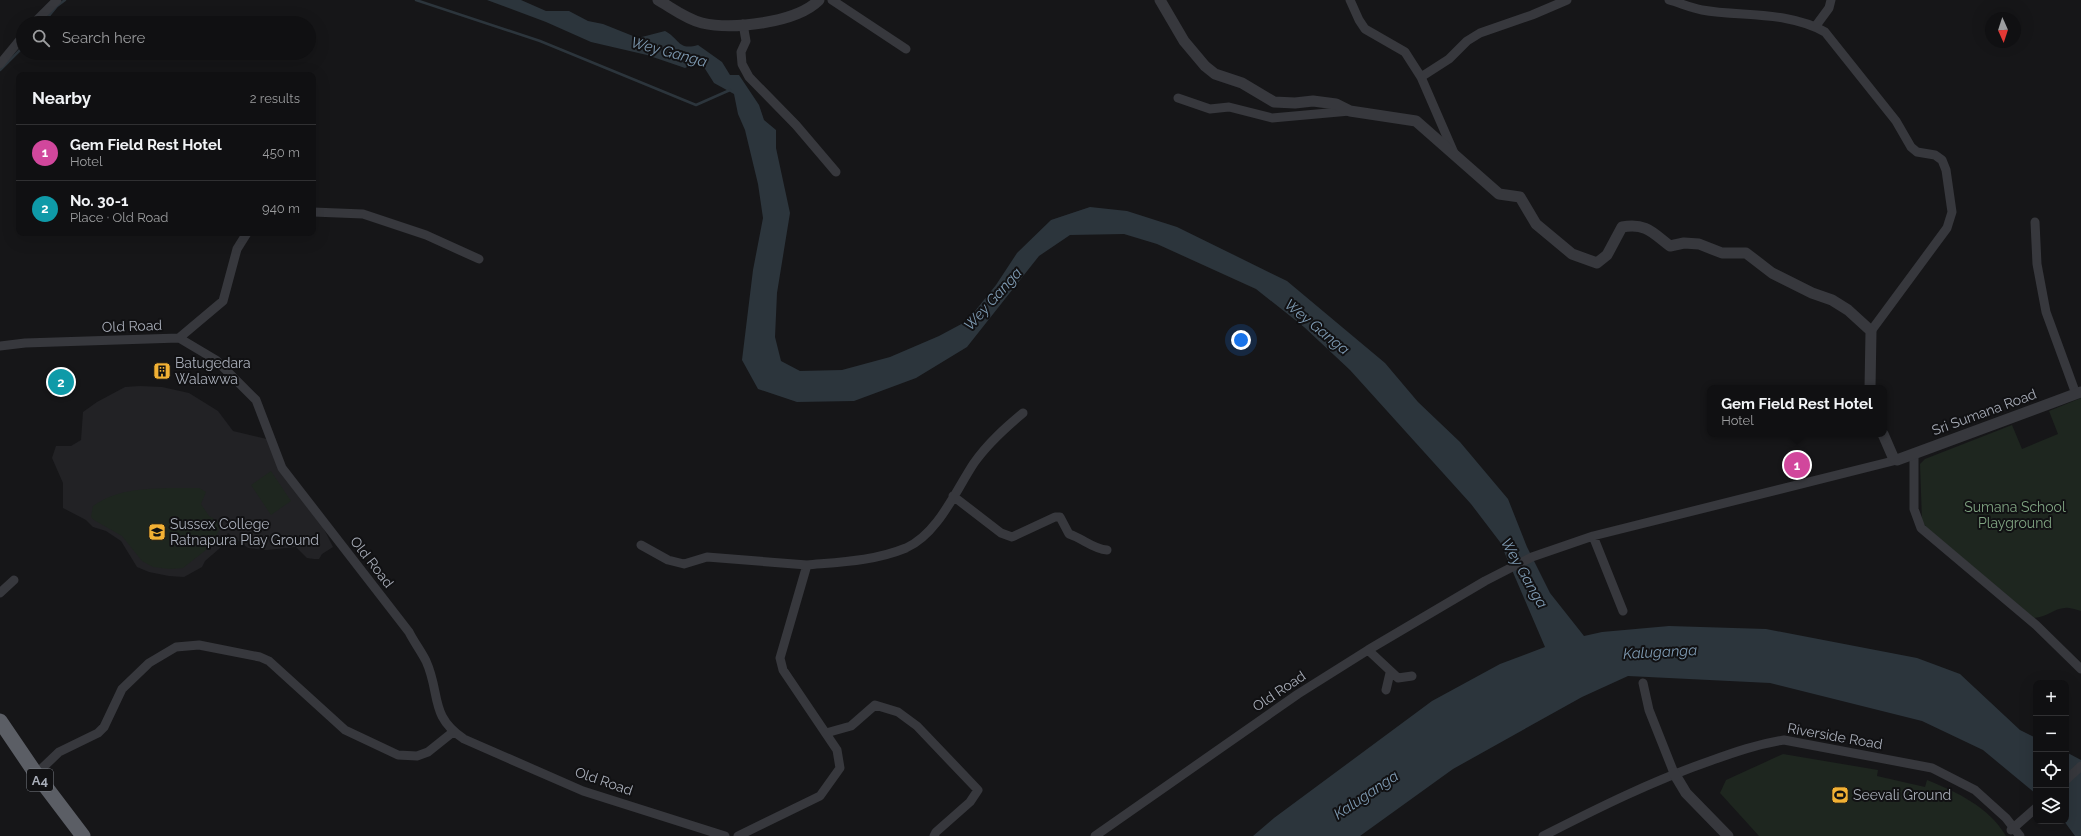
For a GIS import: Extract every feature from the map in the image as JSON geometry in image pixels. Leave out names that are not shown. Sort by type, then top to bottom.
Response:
[{"type":"highway","name":"A4","points":[[0,721],[36,774],[83,836]]},
{"type":"street","points":[[41,16],[57,0]]},
{"type":"street","points":[[658,0],[681,14],[701,23],[721,26],[772,21],[796,15],[819,0]]},
{"type":"street","points":[[832,0],[906,49]]},
{"type":"street","points":[[1160,0],[1184,42],[1205,66],[1215,74],[1242,83],[1274,102],[1295,104],[1313,101],[1336,104],[1350,111]]},
{"type":"street","points":[[1350,0],[1365,29],[1405,52],[1421,77],[1454,153]]},
{"type":"street","points":[[1421,77],[1448,59],[1467,41],[1480,33],[1532,15],[1568,0]]},
{"type":"street","points":[[1669,0],[1701,10],[1784,19],[1815,27],[1825,32],[1896,121],[1911,147],[1917,152],[1935,155],[1942,160],[1946,170],[1952,212],[1947,228],[1871,331],[1870,385]]},
{"type":"street","points":[[1815,27],[1830,8],[1831,0]]},
{"type":"street","points":[[743,24],[746,41],[741,52],[742,64],[749,78],[796,124],[836,172]]},
{"type":"street","points":[[0,64],[16,45]]},
{"type":"street","points":[[1178,98],[1210,109],[1229,107],[1272,118],[1350,111],[1416,121],[1499,194],[1520,197],[1536,224],[1572,254],[1597,263],[1607,255],[1622,227],[1635,225],[1648,228],[1670,246],[1684,243],[1699,244],[1722,253],[1746,253],[1772,273],[1812,293],[1832,300],[1848,310],[1871,331]]},
{"type":"street","points":[[316,212],[363,214],[426,235],[479,259]]},
{"type":"street","points":[[2035,222],[2037,264],[2046,312],[2078,393]]},
{"type":"street","points":[[179,338],[223,301],[237,249],[245,236]]},
{"type":"street","name":"Old Road","points":[[0,346],[25,343],[179,338],[216,360],[256,400],[282,468],[409,632],[426,662],[442,720],[453,732],[464,739],[583,791],[726,836]]},
{"type":"street","name":"Sri Sumana Road","points":[[1897,460],[2078,393]]},
{"type":"street","points":[[641,545],[668,560],[684,564],[707,557],[807,565],[865,560],[907,547],[933,528],[975,462],[1000,432],[1023,413]]},
{"type":"street","points":[[1884,437],[1893,457],[1897,460]]},
{"type":"street","points":[[1914,454],[1914,509],[1921,528],[2036,625],[2081,669]]},
{"type":"street","name":"Old Road","points":[[1095,836],[1288,701],[1368,650],[1486,581],[1532,557],[1593,536],[1897,460]]},
{"type":"street","points":[[953,496],[1001,533],[1012,537],[1055,517],[1060,517],[1069,534],[1082,539],[1097,549],[1107,550]]},
{"type":"street","points":[[1593,536],[1623,611]]},
{"type":"street","points":[[738,836],[820,796],[840,768],[837,750],[784,670],[780,658],[807,565]]},
{"type":"street","points":[[0,593],[14,580]]},
{"type":"street","points":[[36,774],[59,752],[98,733],[104,727],[122,689],[149,663],[176,647],[199,645],[264,659],[345,730],[398,755],[417,756],[428,752],[453,732]]},
{"type":"street","points":[[1368,650],[1398,678],[1412,676]]},
{"type":"street","points":[[1386,690],[1390,672]]},
{"type":"street","points":[[1643,683],[1649,710],[1674,773],[1686,793],[1728,836]]},
{"type":"street","points":[[826,733],[852,726],[875,705],[898,712],[917,726],[978,790],[970,802],[936,832],[934,836]]},
{"type":"street","name":"Riverside Road","points":[[1543,836],[1627,793],[1674,773],[1759,744],[1784,740],[1932,768],[1974,790],[2006,818],[2020,836]]},
{"type":"street","points":[[2069,777],[2081,766]]},
{"type":"street","points":[[2011,833],[2033,811]]},
{"type":"shaded area","points":[[125,387],[162,387],[189,393],[218,411],[233,431],[271,440],[307,505],[321,523],[333,547],[322,554],[319,559],[314,559],[307,558],[296,547],[267,550],[248,548],[228,533],[220,548],[205,561],[202,567],[184,577],[169,576],[149,572],[137,567],[121,541],[106,531],[93,527],[86,520],[63,508],[63,483],[52,458],[56,446],[71,446],[81,440],[83,412],[97,402]]},
{"type":"green space","name":"Sumana School Playground","points":[[2081,398],[2081,611],[2061,608],[2043,616],[2034,618],[1926,527],[1922,521],[1920,464],[1925,459],[2012,425],[2022,449],[2058,434],[2049,411]]},
{"type":"green space","points":[[271,471],[291,501],[271,515],[251,485]]},
{"type":"green space","points":[[168,488],[199,488],[206,492],[201,504],[209,516],[219,522],[219,530],[211,546],[183,568],[170,569],[153,567],[142,561],[122,536],[91,517],[93,506],[110,497],[129,491]]},
{"type":"green space","name":"Seevali Ground","points":[[1783,754],[1878,770],[1877,776],[1925,787],[1927,780],[1961,795],[1981,809],[1991,817],[2006,836],[1759,836],[1720,793],[1726,780]]},
{"type":"water","points":[[487,0],[521,0],[546,11],[569,11],[588,21],[603,24],[638,38],[665,31],[683,45],[698,45],[722,62],[730,75],[739,75],[759,105],[764,120],[776,130],[776,148],[790,213],[777,293],[775,337],[781,361],[800,371],[842,370],[890,357],[939,336],[967,321],[996,285],[1017,253],[1051,220],[1090,207],[1127,211],[1177,227],[1287,281],[1385,363],[1418,402],[1460,442],[1508,499],[1527,547],[1550,593],[1584,636],[1602,632],[1669,626],[1766,629],[1917,658],[1960,674],[2020,730],[2033,736],[2033,792],[1983,750],[1922,721],[1770,683],[1628,676],[1582,697],[1453,769],[1360,836],[1253,836],[1274,818],[1432,701],[1500,664],[1545,647],[1500,542],[1471,504],[1350,370],[1304,327],[1256,289],[1157,244],[1124,234],[1070,235],[1039,256],[967,347],[916,378],[854,401],[797,402],[758,389],[742,360],[753,270],[763,218],[758,184],[745,130],[738,114],[734,94],[714,83],[702,64],[695,63],[685,68],[647,55],[591,42],[546,22]]},
{"type":"water","points":[[2069,754],[2081,760],[2081,836],[2075,836],[2066,824],[2069,824]]},
{"type":"waterway","points":[[49,16],[57,6],[65,0]]},
{"type":"waterway","points":[[416,0],[540,41],[696,105],[730,90]]},
{"type":"waterway","points":[[0,70],[16,54]]},
{"type":"place","name":"Batugedara Walawwa","points":[[162,371]]},
{"type":"place","name":"No. 30-1","points":[[61,382]]},
{"type":"place","name":"Gem Field Rest Hotel","points":[[1797,465]]},
{"type":"place","name":"Sussex College Ratnapura Play Ground","points":[[157,532]]},
{"type":"place","name":"Seevali Ground","points":[[1840,795]]},
{"type":"water label","name":"Wey Ganga","points":[[669,52]]},
{"type":"water label","name":"Wey Ganga","points":[[993,299]]},
{"type":"water label","name":"Wey Ganga","points":[[1317,327]]},
{"type":"water label","name":"Wey Ganga","points":[[1524,573]]},
{"type":"water label","name":"Kaluganga","points":[[1660,652]]},
{"type":"water label","name":"Kaluganga","points":[[1366,795]]}]
